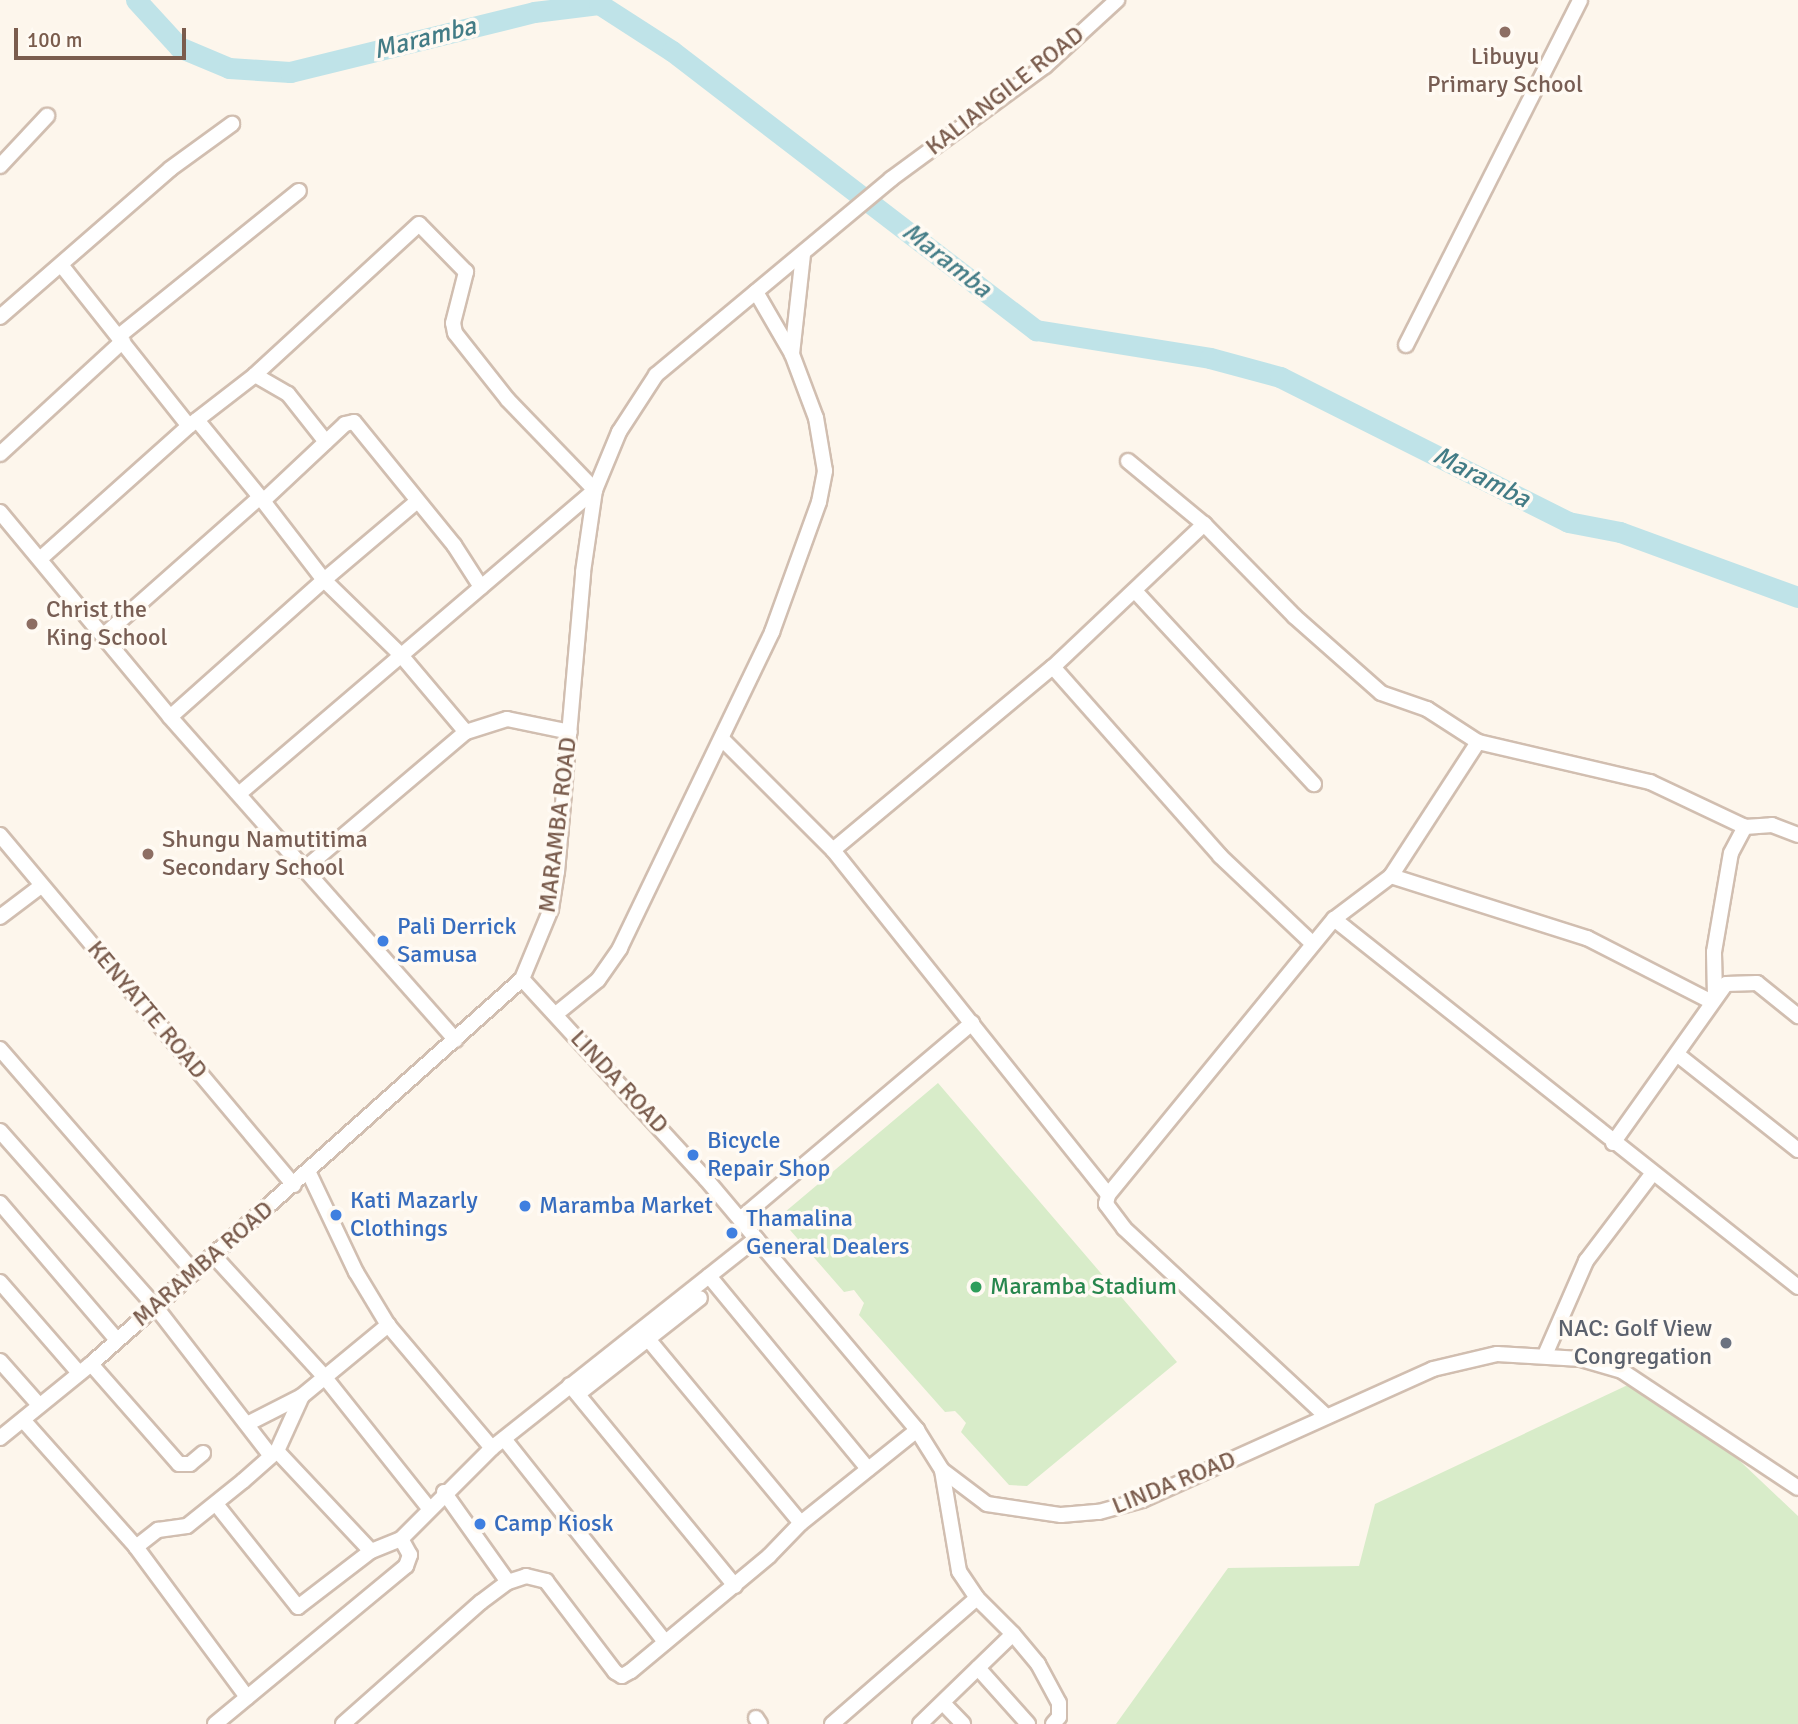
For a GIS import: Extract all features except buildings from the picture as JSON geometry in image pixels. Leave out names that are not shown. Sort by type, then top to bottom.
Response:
[{"type":"street","name":"KALIANGILE ROAD","points":[[824,233],[891,179],[1045,66],[1117,0]]},
{"type":"street","points":[[1406,345],[1580,0]]},
{"type":"street","points":[[0,166],[47,116]]},
{"type":"street","points":[[0,317],[170,169],[232,124]]},
{"type":"street","points":[[0,454],[121,338],[299,191]]},
{"type":"street","points":[[40,559],[193,423],[255,375],[419,224],[466,272],[453,323],[455,334],[508,400],[595,491],[400,654],[240,793]]},
{"type":"street","name":"MARAMBA ROAD","points":[[0,1437],[85,1368],[294,1185],[522,979],[551,909],[595,491],[619,432],[656,375],[803,255],[824,233]]},
{"type":"street","points":[[792,354],[803,255]]},
{"type":"street","points":[[62,265],[193,423],[262,499],[324,580],[400,654],[466,732]]},
{"type":"street","points":[[556,1014],[598,980],[612,962],[723,740],[772,632],[819,502],[825,471],[816,418],[792,354],[756,292]]},
{"type":"street","points":[[255,375],[288,394],[326,442]]},
{"type":"street","points":[[104,635],[326,442],[354,422],[415,503],[454,545],[481,587]]},
{"type":"street","points":[[1128,461],[1204,524],[1360,678],[1381,693],[1450,721],[1478,742],[1650,782],[1745,827],[1772,825],[1798,835]]},
{"type":"street","points":[[170,717],[415,503]]},
{"type":"street","points":[[0,512],[170,717],[456,1040]]},
{"type":"street","points":[[833,850],[1052,667],[1136,592],[1204,524]]},
{"type":"street","points":[[1136,592],[1314,784]]},
{"type":"street","points":[[1052,667],[1220,856],[1312,943]]},
{"type":"street","points":[[303,870],[466,732],[507,719],[570,732]]},
{"type":"street","points":[[723,740],[833,850],[1108,1195],[1110,1213],[1326,1416]]},
{"type":"street","points":[[1108,1195],[1312,943],[1334,919],[1391,876],[1478,742]]},
{"type":"street","points":[[1712,999],[1714,952],[1731,853],[1745,827]]},
{"type":"street","name":"KENYATTE ROAD","points":[[0,835],[294,1185]]},
{"type":"street","points":[[1391,876],[1594,940],[1712,999]]},
{"type":"street","points":[[0,917],[41,886]]},
{"type":"street","points":[[1334,919],[1652,1174],[1798,1287]]},
{"type":"street","name":"LINDA ROAD","points":[[522,979],[740,1219],[917,1430],[942,1470],[978,1499],[1000,1508],[1060,1515],[1099,1512],[1164,1491],[1326,1416],[1456,1361],[1497,1354],[1545,1355],[1602,1365],[1644,1383],[1798,1488]]},
{"type":"street","points":[[1613,1143],[1678,1055],[1712,999],[1726,984],[1756,983],[1798,1016]]},
{"type":"street","points":[[740,1219],[972,1023]]},
{"type":"street","points":[[0,1049],[194,1272]]},
{"type":"street","points":[[1678,1055],[1798,1150]]},
{"type":"street","points":[[0,1131],[155,1306],[274,1453],[371,1551]]},
{"type":"street","points":[[307,1171],[356,1272],[388,1325],[499,1444],[665,1642]]},
{"type":"street","points":[[1545,1355],[1586,1261],[1652,1174]]},
{"type":"street","points":[[0,1203],[116,1339]]},
{"type":"street","points":[[574,1390],[756,1239]]},
{"type":"street","points":[[213,1255],[323,1375],[428,1507]]},
{"type":"street","points":[[709,1276],[868,1469]]},
{"type":"street","points":[[0,1282],[179,1464],[190,1464],[203,1453]]},
{"type":"street","points":[[216,1505],[298,1608],[371,1551],[401,1539],[428,1507],[499,1444],[648,1339],[700,1298]]},
{"type":"street","points":[[249,1423],[302,1395],[323,1375],[388,1325]]},
{"type":"street","points":[[648,1339],[801,1523]]},
{"type":"street","points":[[0,1361],[39,1405]]},
{"type":"street","points":[[574,1390],[735,1586]]},
{"type":"street","points":[[136,1547],[158,1530],[187,1527],[274,1453],[302,1395]]},
{"type":"street","points":[[23,1420],[136,1547],[247,1697]]},
{"type":"street","points":[[342,1724],[508,1582],[526,1576],[546,1581],[622,1676],[735,1586],[801,1523],[917,1430]]},
{"type":"street","points":[[942,1470],[954,1557],[977,1598],[1038,1664],[1059,1703],[1059,1717],[1053,1724]]},
{"type":"street","points":[[444,1492],[508,1582]]},
{"type":"street","points":[[215,1724],[406,1566],[408,1548],[401,1539]]},
{"type":"street","points":[[832,1724],[977,1598]]},
{"type":"street","points":[[920,1724],[1013,1634]]},
{"type":"street","points":[[978,1668],[1028,1724]]},
{"type":"street","points":[[943,1703],[962,1724]]},
{"type":"green space","name":"Maramba Stadium","points":[[938,1083],[1177,1362],[1027,1486],[1009,1485],[961,1432],[966,1423],[955,1411],[945,1412],[859,1315],[864,1303],[854,1290],[844,1292],[790,1230],[795,1225],[785,1212]]},
{"type":"green space","points":[[1632,1383],[1684,1408],[1798,1516],[1798,1724],[1116,1724],[1228,1568],[1359,1566],[1375,1504]]},
{"type":"waterway","name":"Maramba","points":[[136,0],[179,47],[229,68],[290,72],[534,12],[599,4],[672,51],[1036,330],[1210,358],[1280,377],[1568,522],[1620,532],[1798,597]]},
{"type":"place","name":"Libuyu Primary School","points":[[1505,32]]},
{"type":"place","name":"Christ the King School","points":[[32,624]]},
{"type":"place","name":"Shungu Namutitima Secondary School","points":[[148,854]]},
{"type":"place","name":"Pali Derrick Samusa","points":[[383,941]]},
{"type":"place","name":"Bicycle Repair Shop","points":[[693,1155]]},
{"type":"place","name":"Maramba Market","points":[[525,1206]]},
{"type":"place","name":"Kati Mazarly Clothings","points":[[336,1215]]},
{"type":"place","name":"Thamalina General Dealers","points":[[732,1233]]},
{"type":"place","name":"Maramba Stadium","points":[[976,1287]]},
{"type":"place","name":"NAC: Golf View Congregation","points":[[1726,1343]]},
{"type":"place","name":"Camp Kiosk","points":[[480,1524]]}]
